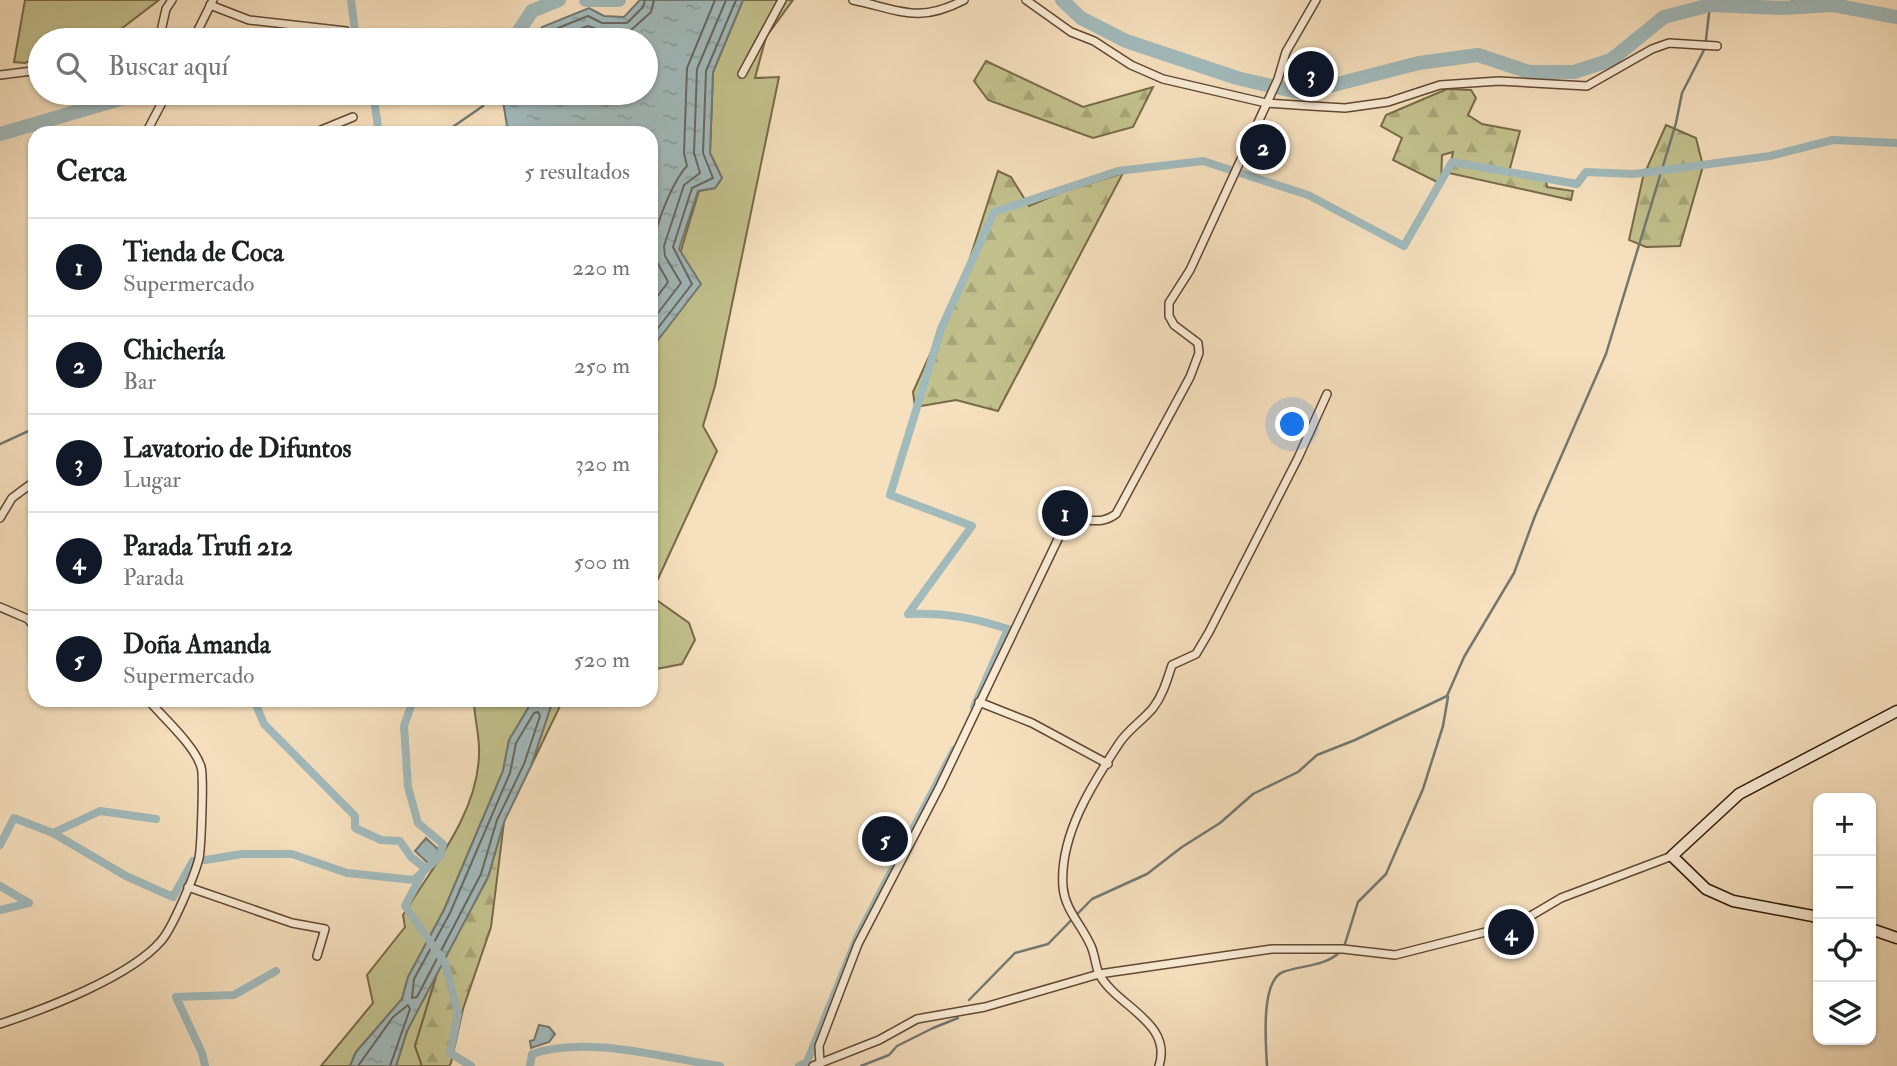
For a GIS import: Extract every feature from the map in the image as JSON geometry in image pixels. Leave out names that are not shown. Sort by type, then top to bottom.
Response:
[{"type":"main road","points":[[1813,916],[1733,901],[1706,889],[1672,856],[1739,794],[1897,710]]},
{"type":"main road","points":[[1876,931],[1897,938]]},
{"type":"street","points":[[162,28],[166,9],[172,0]]},
{"type":"street","points":[[742,74],[782,0]]},
{"type":"street","points":[[853,0],[914,16],[944,10],[964,0]]},
{"type":"street","points":[[1026,0],[1071,32],[1094,41],[1131,65],[1163,79],[1266,103],[1345,108],[1388,102],[1440,85],[1499,81],[1587,86],[1652,49],[1670,43],[1717,46]]},
{"type":"street","points":[[1316,0],[1286,52],[1278,79],[1190,270],[1169,303],[1169,316],[1174,325],[1198,343],[1199,353],[1190,377],[1116,514],[1107,520],[1078,519],[1069,524],[1059,537],[858,944],[819,1046],[817,1064],[879,1040],[917,1019],[985,1007],[1099,974],[1272,949],[1343,949],[1395,955],[1517,924],[1561,898],[1672,856]]},
{"type":"street","points":[[199,28],[212,3],[249,20],[314,28]]},
{"type":"street","points":[[0,75],[28,72]]},
{"type":"street","points":[[150,126],[160,105]]},
{"type":"street","points":[[331,126],[353,117]]},
{"type":"street","points":[[1159,1066],[1161,1040],[1153,1028],[1111,990],[1099,974],[1091,944],[1065,902],[1062,866],[1072,825],[1120,742],[1152,709],[1165,687],[1172,665],[1196,654],[1209,632],[1292,469],[1326,394]]},
{"type":"street","points":[[0,518],[12,498],[28,486]]},
{"type":"street","points":[[0,607],[28,619]]},
{"type":"street","points":[[979,702],[1032,723],[1108,764]]},
{"type":"street","points":[[0,1024],[53,1006],[142,958],[163,940],[200,856],[202,768],[194,754],[154,707]]},
{"type":"street","points":[[188,887],[292,923],[325,929],[317,956]]},
{"type":"green space","points":[[25,0],[159,0],[122,28],[28,28],[28,62],[14,62]]},
{"type":"green space","points":[[743,0],[793,0],[766,37],[755,78],[779,77],[715,386],[703,426],[717,451],[658,579],[658,326],[699,191],[715,188],[722,178],[710,153],[713,72]]},
{"type":"green space","points":[[986,61],[1083,107],[1153,87],[1133,127],[1093,138],[988,100],[974,81]]},
{"type":"green space","points":[[1447,89],[1471,90],[1476,98],[1468,115],[1482,124],[1520,131],[1509,172],[1546,180],[1547,187],[1573,191],[1571,200],[1449,173],[1453,152],[1442,155],[1441,184],[1393,160],[1402,138],[1381,126],[1386,115]]},
{"type":"green space","points":[[1666,125],[1696,138],[1703,166],[1680,246],[1646,247],[1629,240],[1643,177]]},
{"type":"green space","points":[[998,171],[1011,177],[1029,206],[1062,192],[1123,173],[998,411],[956,400],[915,407],[913,392],[961,286]]},
{"type":"green space","points":[[658,601],[689,623],[695,640],[682,664],[658,669]]},
{"type":"green space","points":[[474,707],[529,707],[509,740],[503,771],[444,910],[408,977],[402,999],[356,1052],[350,1066],[321,1066],[373,1003],[367,975],[405,927],[403,915],[440,859],[462,819],[477,776],[479,740]]},
{"type":"green space","points":[[551,707],[560,707],[531,766]]},
{"type":"green space","points":[[504,822],[491,927],[463,1009],[451,1063],[449,1066],[422,1066],[415,1046],[439,967],[488,877]]},
{"type":"green space","points":[[439,967],[415,1046],[422,1066],[396,1066],[407,1031]]},
{"type":"water","points":[[640,0],[743,0],[713,72],[710,153],[722,178],[715,188],[698,191],[679,249],[701,284],[658,340],[658,126],[507,126],[504,105],[658,105],[658,28],[541,28],[589,8],[604,16],[624,17]]},
{"type":"water","points":[[529,707],[551,707],[531,766],[504,822],[488,877],[407,1031],[396,1066],[350,1066],[356,1052],[402,999],[408,977],[444,910],[503,771],[509,740]]},
{"type":"water","points":[[426,838],[440,851],[429,864],[415,851]]},
{"type":"water","points":[[539,1025],[549,1027],[555,1034],[549,1042],[531,1048],[530,1041],[534,1040]]},
{"type":"waterway","points":[[351,0],[354,28]]},
{"type":"waterway","points":[[521,28],[532,11],[559,0]]},
{"type":"waterway","points":[[586,0],[619,0]]},
{"type":"waterway","points":[[1062,0],[1081,18],[1126,41],[1237,78],[1302,93],[1419,63],[1478,55],[1529,72],[1574,72],[1611,60],[1664,17],[1710,5],[1782,8],[1833,5],[1897,17]]},
{"type":"waterway","points":[[1792,0],[1803,7]]},
{"type":"waterway","points":[[969,1000],[1015,953],[1048,944],[1092,899],[1147,874],[1220,823],[1253,794],[1298,772],[1317,755],[1447,696],[1464,657],[1514,573],[1535,516],[1606,354],[1676,123],[1682,93],[1705,48],[1710,5]]},
{"type":"waterway","points":[[0,134],[100,105]]},
{"type":"waterway","points":[[375,105],[378,126]]},
{"type":"waterway","points":[[454,126],[483,105]]},
{"type":"waterway","points":[[974,707],[1008,629],[959,617],[908,614],[972,526],[890,495],[941,329],[994,212],[1118,171],[1203,161],[1308,195],[1404,246],[1452,162],[1577,184],[1586,172],[1634,174],[1770,156],[1833,140],[1897,143]]},
{"type":"waterway","points":[[0,444],[28,431]]},
{"type":"waterway","points":[[1344,947],[1358,902],[1386,874],[1423,789],[1443,726],[1448,697]]},
{"type":"waterway","points":[[257,707],[264,724],[355,816],[355,828],[381,840],[400,841],[411,857],[425,868]]},
{"type":"waterway","points":[[205,860],[242,854],[292,854],[347,873],[414,880],[440,856],[443,844],[418,823],[408,787],[404,726],[411,707]]},
{"type":"waterway","points":[[799,1066],[807,1062],[858,936],[954,750]]},
{"type":"waterway","points":[[53,833],[100,811],[156,819]]},
{"type":"waterway","points":[[0,845],[14,818],[53,833],[126,876],[173,897],[193,861]]},
{"type":"waterway","points":[[421,876],[405,906],[445,963],[458,1014],[450,1053],[471,1066]]},
{"type":"waterway","points":[[0,886],[29,903],[0,910]]},
{"type":"waterway","points":[[1267,1066],[1266,1014],[1271,988],[1276,978],[1283,972],[1313,965],[1340,952]]},
{"type":"waterway","points":[[205,1066],[202,1053],[176,997],[234,995],[276,971]]},
{"type":"waterway","points":[[861,1066],[889,1055],[897,1046],[958,1018]]},
{"type":"waterway","points":[[530,1066],[532,1054],[577,1047],[626,1050],[720,1066]]},
{"type":"place","name":"Lavatorio de Difuntos","points":[[1311,74]]},
{"type":"place","name":"Chichería","points":[[1263,147]]},
{"type":"place","name":"Tienda de Coca","points":[[1065,513]]},
{"type":"place","name":"Doña Amanda","points":[[885,839]]},
{"type":"place","name":"Parada Trufi 212","points":[[1511,932]]}]
